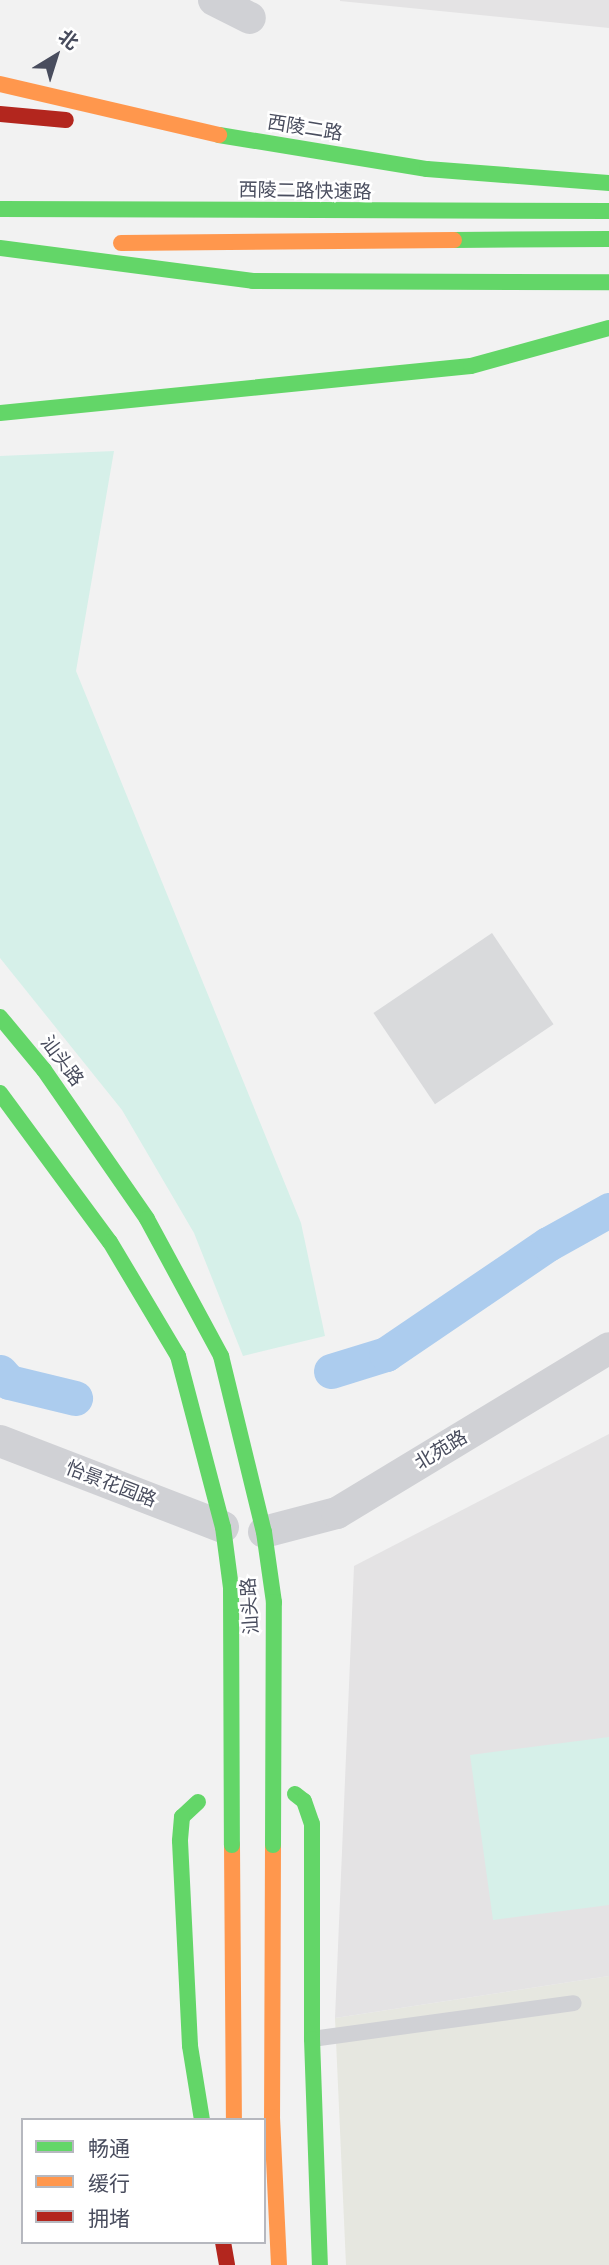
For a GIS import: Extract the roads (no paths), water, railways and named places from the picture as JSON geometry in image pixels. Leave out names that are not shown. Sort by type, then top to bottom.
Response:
[{"type":"main road","name":"西陵二路","points":[[0,84],[197,132],[427,169],[609,183]]},
{"type":"main road","points":[[0,114],[197,132]]},
{"type":"main road","name":"西陵二路快速路","points":[[0,209],[609,211]]},
{"type":"main road","points":[[0,246],[609,239]]},
{"type":"main road","points":[[0,246],[253,281],[609,282]]},
{"type":"main road","points":[[0,414],[471,366],[609,328]]},
{"type":"main road","name":"汕头路","points":[[0,1017],[44,1070],[147,1219],[221,1356],[264,1532],[274,1602],[272,2117],[279,2265]]},
{"type":"main road","name":"汕头路","points":[[0,1093],[110,1242],[178,1356],[223,1527],[231,1588],[233,2118]]},
{"type":"main road","points":[[295,1794],[304,1801],[312,1824],[312,2039],[320,2265]]},
{"type":"main road","points":[[198,1802],[182,1817],[180,1840],[190,2046],[202,2118]]},
{"type":"main road","points":[[223,2244],[227,2265]]},
{"type":"main road","points":[[234,2244],[234,2265]]},
{"type":"street","points":[[214,0],[250,18]]},
{"type":"street","name":"北苑路","points":[[264,1532],[337,1513],[609,1348]]},
{"type":"street","name":"怡景花园路","points":[[0,1441],[223,1527]]},
{"type":"lane","points":[[312,2039],[574,2003]]},
{"type":"waterway","points":[[331,1371],[386,1354],[548,1244],[609,1210]]},
{"type":"waterway","points":[[0,1372],[9,1382],[75,1398]]}]
